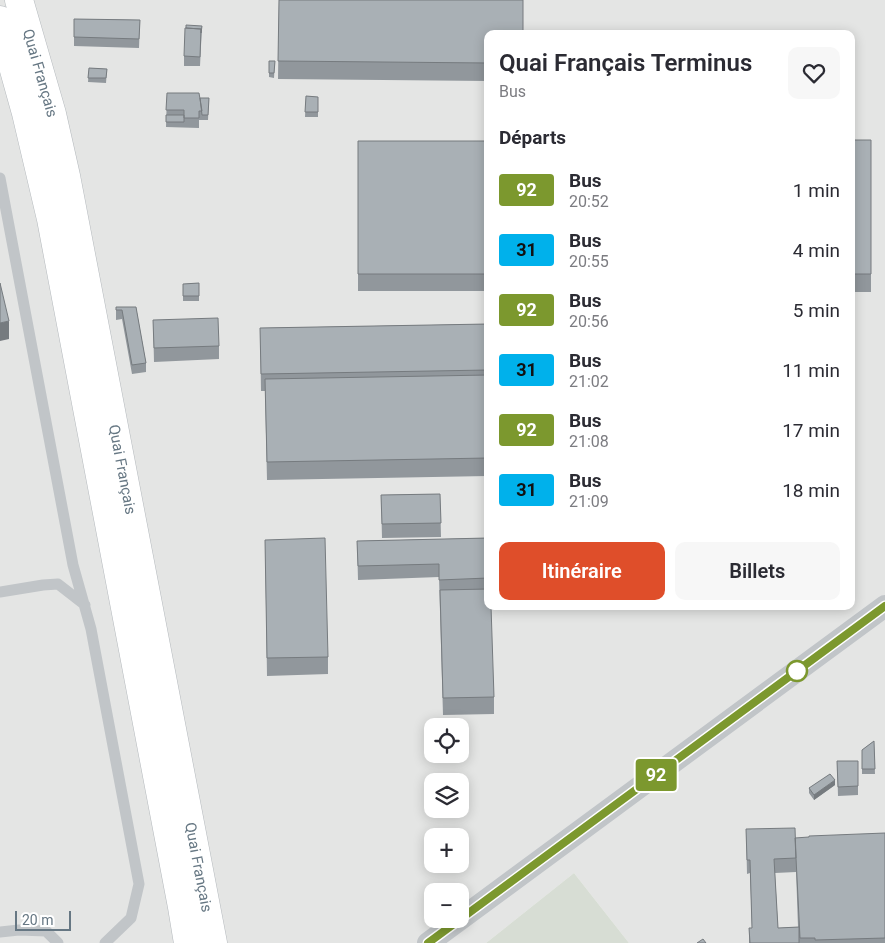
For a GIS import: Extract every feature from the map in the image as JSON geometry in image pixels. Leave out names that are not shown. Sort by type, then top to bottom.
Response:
[{"type":"main road","name":"Quai Français","points":[[19,0],[52,114],[66,176],[213,943]]},
{"type":"main road","name":"Quai Français","points":[[0,20],[26,112],[51,220],[188,943]]},
{"type":"street","points":[[428,943],[885,606]]},
{"type":"lane","points":[[0,178],[73,565],[91,629],[139,884],[131,918],[105,943]]},
{"type":"lane","points":[[0,592],[58,584],[84,605]]},
{"type":"lane","points":[[0,932],[19,930],[46,931],[58,943]]},
{"type":"shaded area","points":[[0,0],[885,0],[885,943],[629,943],[574,873],[486,943],[0,943]]},
{"type":"shaded area","points":[[574,873],[629,943],[486,943]]},
{"type":"building","points":[[279,0],[523,0],[523,30],[484,30],[484,63],[278,61]]},
{"type":"building","points":[[74,19],[140,20],[139,39],[74,37]]},
{"type":"building","points":[[186,25],[202,26],[201,33],[201,29],[186,28]]},
{"type":"building","points":[[185,28],[201,29],[200,57],[184,56]]},
{"type":"building","points":[[269,61],[275,61],[274,73],[269,73]]},
{"type":"building","points":[[89,68],[107,69],[106,78],[88,78]]},
{"type":"building","points":[[167,93],[199,93],[202,111],[199,111],[199,118],[184,118],[184,110],[166,110]]},
{"type":"building","points":[[306,96],[318,97],[318,112],[305,112]]},
{"type":"building","points":[[200,98],[209,98],[208,115],[202,115]]},
{"type":"building","points":[[166,115],[184,115],[184,122],[166,122]]},
{"type":"building","points":[[855,140],[871,140],[871,274],[855,274]]},
{"type":"building","points":[[358,141],[484,141],[484,274],[358,274]]},
{"type":"building","points":[[0,283],[9,321],[0,323]]},
{"type":"building","points":[[199,283],[199,296],[183,296],[183,284]]},
{"type":"building","points":[[116,307],[136,307],[146,363],[132,365],[122,310],[116,310]]},
{"type":"building","points":[[218,318],[219,346],[154,348],[153,320]]},
{"type":"building","points":[[484,324],[484,370],[261,374],[260,328]]},
{"type":"building","points":[[484,375],[484,458],[267,462],[265,379]]},
{"type":"building","points":[[440,494],[441,523],[382,524],[381,495]]},
{"type":"building","points":[[325,538],[328,657],[267,658],[265,540]]},
{"type":"building","points":[[484,538],[484,578],[439,580],[439,564],[358,566],[357,541]]},
{"type":"building","points":[[484,589],[484,610],[491,610],[494,697],[443,698],[440,590]]},
{"type":"building","points":[[874,741],[875,769],[862,769],[862,750]]},
{"type":"building","points":[[837,761],[858,761],[858,786],[838,787]]},
{"type":"building","points":[[830,774],[835,780],[814,795],[809,788]]},
{"type":"building","points":[[795,828],[796,858],[774,859],[778,928],[799,927],[799,943],[750,943],[749,928],[752,928],[750,860],[747,860],[746,829]]},
{"type":"building","points":[[885,833],[885,938],[815,940],[815,938],[800,938],[795,838]]},
{"type":"building","points":[[703,939],[706,943],[697,943]]},
{"type":"bus line","name":"92","points":[[428,943],[885,606]]}]
